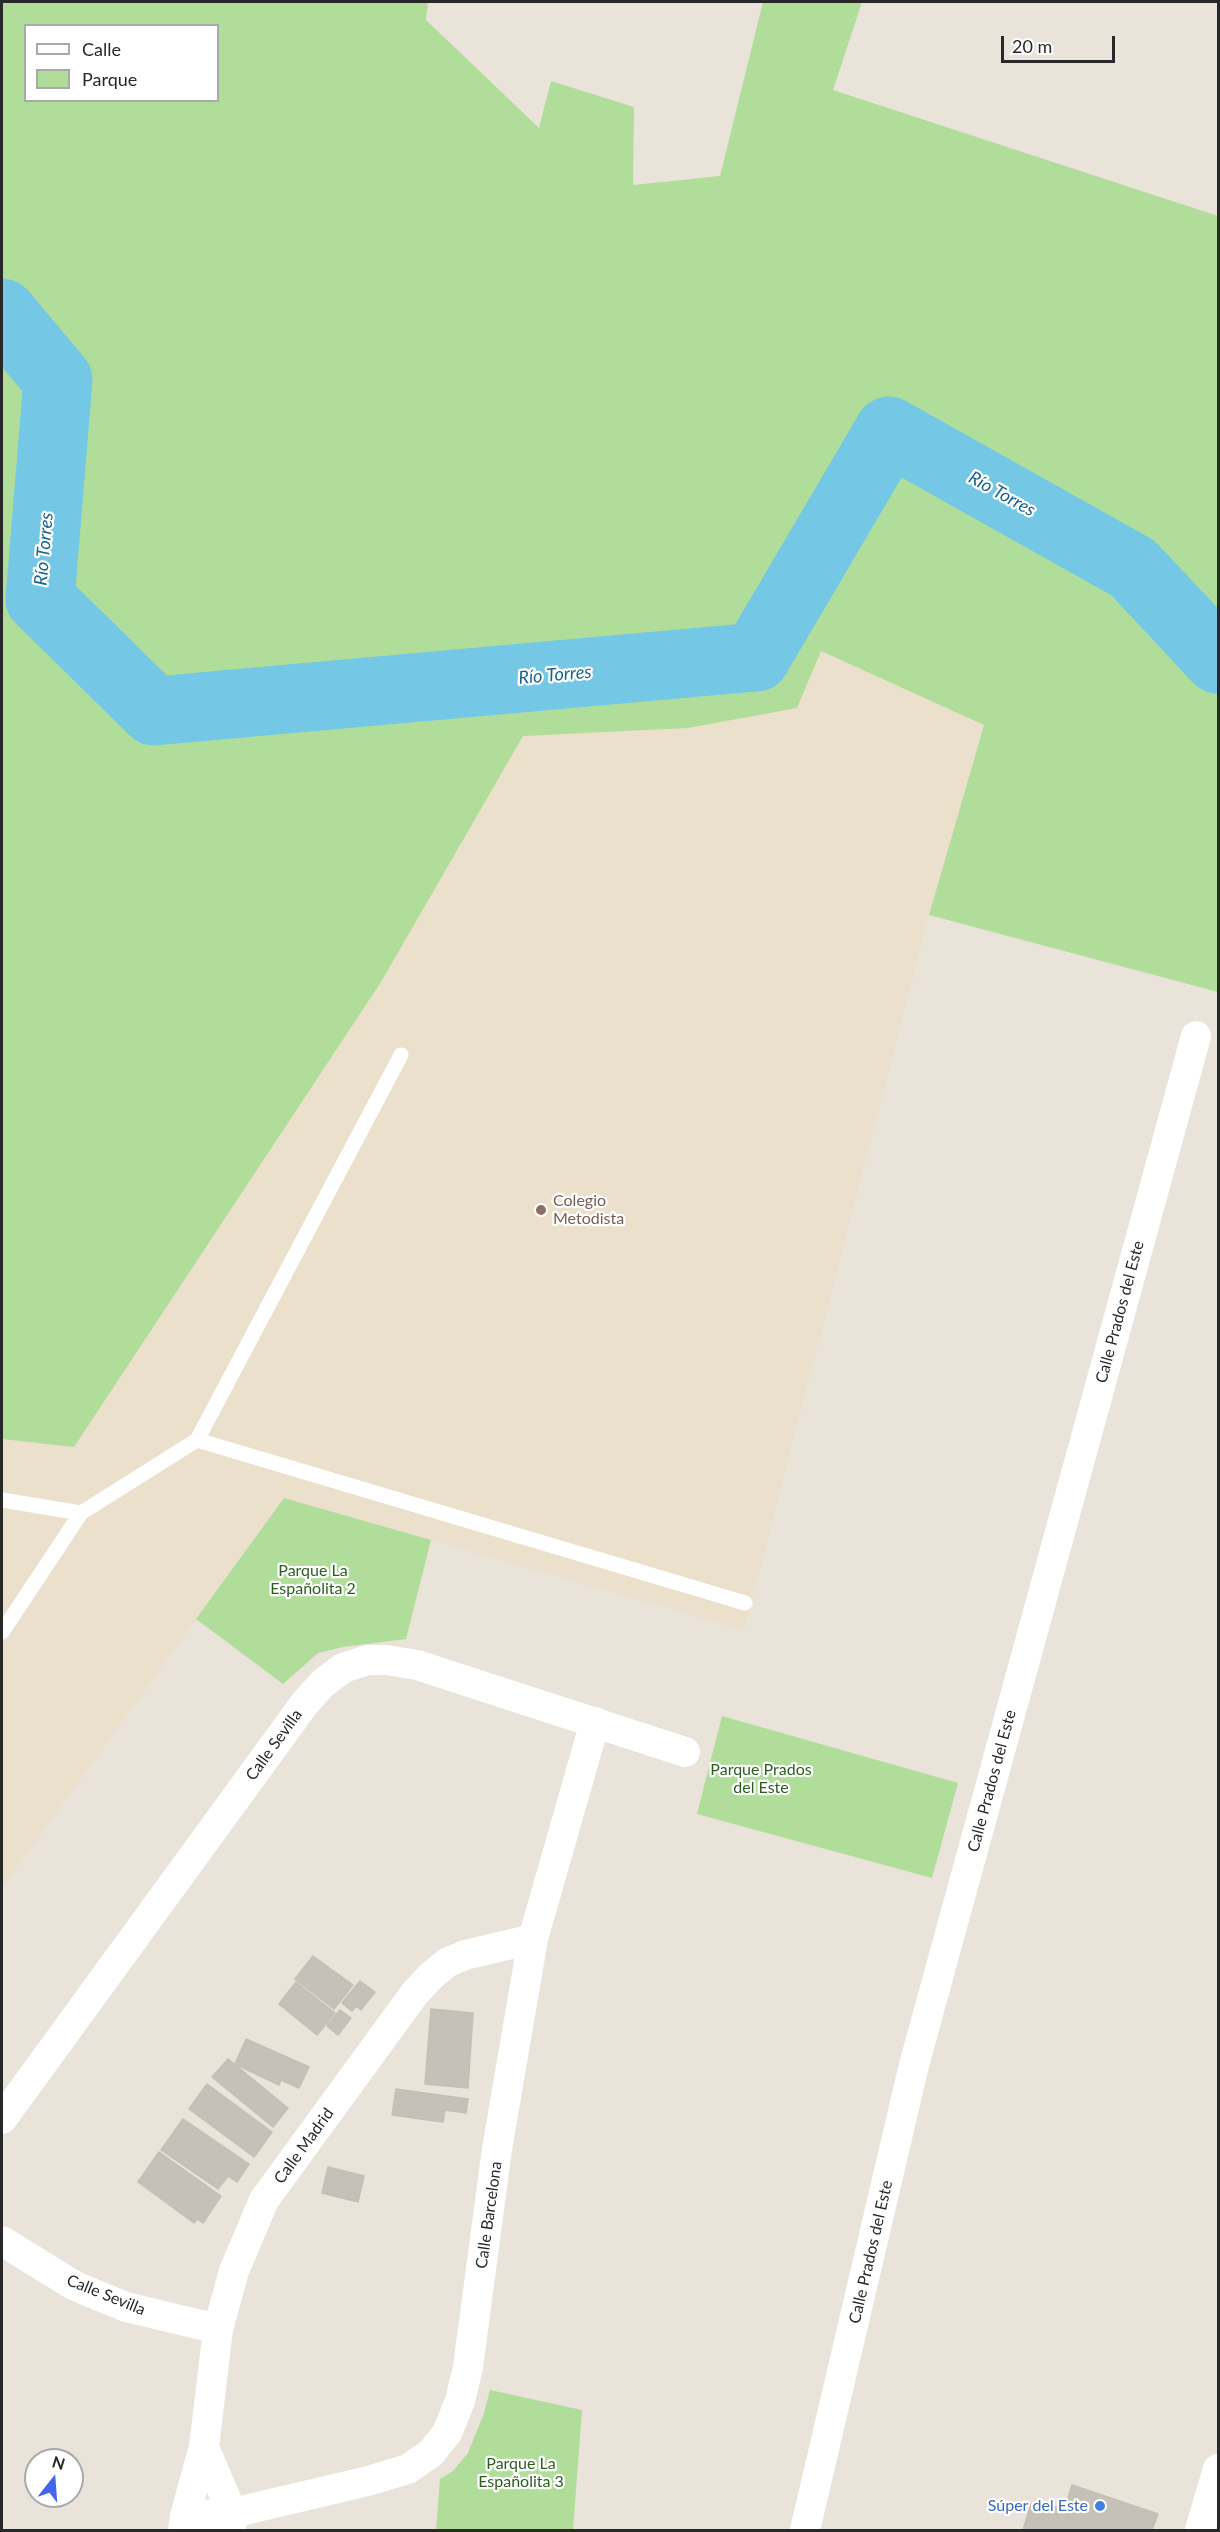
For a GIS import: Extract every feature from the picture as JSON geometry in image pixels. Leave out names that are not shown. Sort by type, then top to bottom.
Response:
[{"type":"street","name":"Calle Prados del Este","points":[[805,2530],[914,2065],[1196,1036]]},
{"type":"street","name":"Calle Sevilla","points":[[2,2119],[305,1702],[323,1683],[343,1668],[368,1660],[386,1660],[417,1665],[685,1752]]},
{"type":"street","name":"Calle Barcelona","points":[[184,2523],[232,2522],[408,2469],[431,2453],[447,2433],[460,2401],[468,2367],[497,2149],[533,1940],[595,1722]]},
{"type":"street","name":"Calle Madrid","points":[[184,2523],[204,2447],[218,2329],[234,2271],[264,2200],[415,1994],[431,1976],[448,1962],[465,1955],[533,1940]]},
{"type":"street","name":"Calle Sevilla","points":[[2,2241],[75,2286],[126,2307],[218,2329]]},
{"type":"street","name":"Calle Madrid","points":[[204,2447],[232,2522]]},
{"type":"street","points":[[1200,2530],[1218,2469]]},
{"type":"lane","points":[[2,1632],[81,1513],[196,1440],[401,1055]]},
{"type":"lane","points":[[196,1440],[745,1603]]},
{"type":"lane","points":[[2,1500],[81,1513]]},
{"type":"shaded area","name":"Colegio Metodista","points":[[820,651],[984,724],[929,915],[744,1630],[284,1498],[2,1888],[2,1439],[74,1446],[381,982],[522,736],[688,728]]},
{"type":"green space","points":[[2,2],[428,2],[426,20],[539,128],[551,81],[634,107],[633,185],[720,176],[763,2],[862,2],[833,90],[1218,216],[1218,992],[929,915],[984,725],[821,651],[797,708],[688,728],[523,736],[381,982],[74,1447],[2,1439]]},
{"type":"green space","name":"Parque La Españolita 2","points":[[284,1498],[431,1540],[406,1639],[343,1647],[318,1653],[283,1684],[196,1619]]},
{"type":"green space","name":"Parque Prados del Este","points":[[722,1716],[958,1783],[932,1878],[697,1814]]},
{"type":"green space","name":"Parque La Españolita 3","points":[[490,2390],[582,2410],[573,2530],[436,2530],[440,2479],[453,2471],[468,2453],[484,2413]]},
{"type":"building","points":[[313,1956],[353,1985],[334,2009],[295,1979]]},
{"type":"building","points":[[360,1981],[375,1992],[361,2010],[356,2006],[352,2011],[342,2003]]},
{"type":"building","points":[[296,1982],[335,2013],[317,2035],[279,2004]]},
{"type":"building","points":[[431,2009],[473,2013],[468,2088],[425,2084]]},
{"type":"building","points":[[340,2010],[351,2018],[338,2035],[327,2026]]},
{"type":"building","points":[[246,2039],[309,2067],[299,2088],[281,2080],[279,2085],[235,2064]]},
{"type":"building","points":[[228,2059],[288,2108],[273,2127],[212,2077]]},
{"type":"building","points":[[207,2084],[272,2132],[254,2157],[189,2109]]},
{"type":"building","points":[[396,2089],[468,2099],[466,2113],[445,2110],[443,2122],[392,2115]]},
{"type":"building","points":[[183,2119],[249,2164],[237,2182],[228,2176],[218,2189],[161,2150]]},
{"type":"building","points":[[159,2152],[221,2196],[203,2223],[197,2219],[194,2223],[138,2182]]},
{"type":"building","points":[[328,2167],[364,2176],[358,2202],[322,2193]]},
{"type":"building","name":"Súper del Este","points":[[1072,2485],[1158,2514],[1152,2530],[1023,2530],[1031,2504],[1065,2508]]},
{"type":"waterway","name":"Río Torres","points":[[2,313],[58,380],[40,599],[154,711],[756,657],[889,431],[1133,568],[1218,659]]},
{"type":"place","name":"Colegio Metodista","points":[[541,1210]]},
{"type":"place","name":"Súper del Este","points":[[1100,2506]]}]
